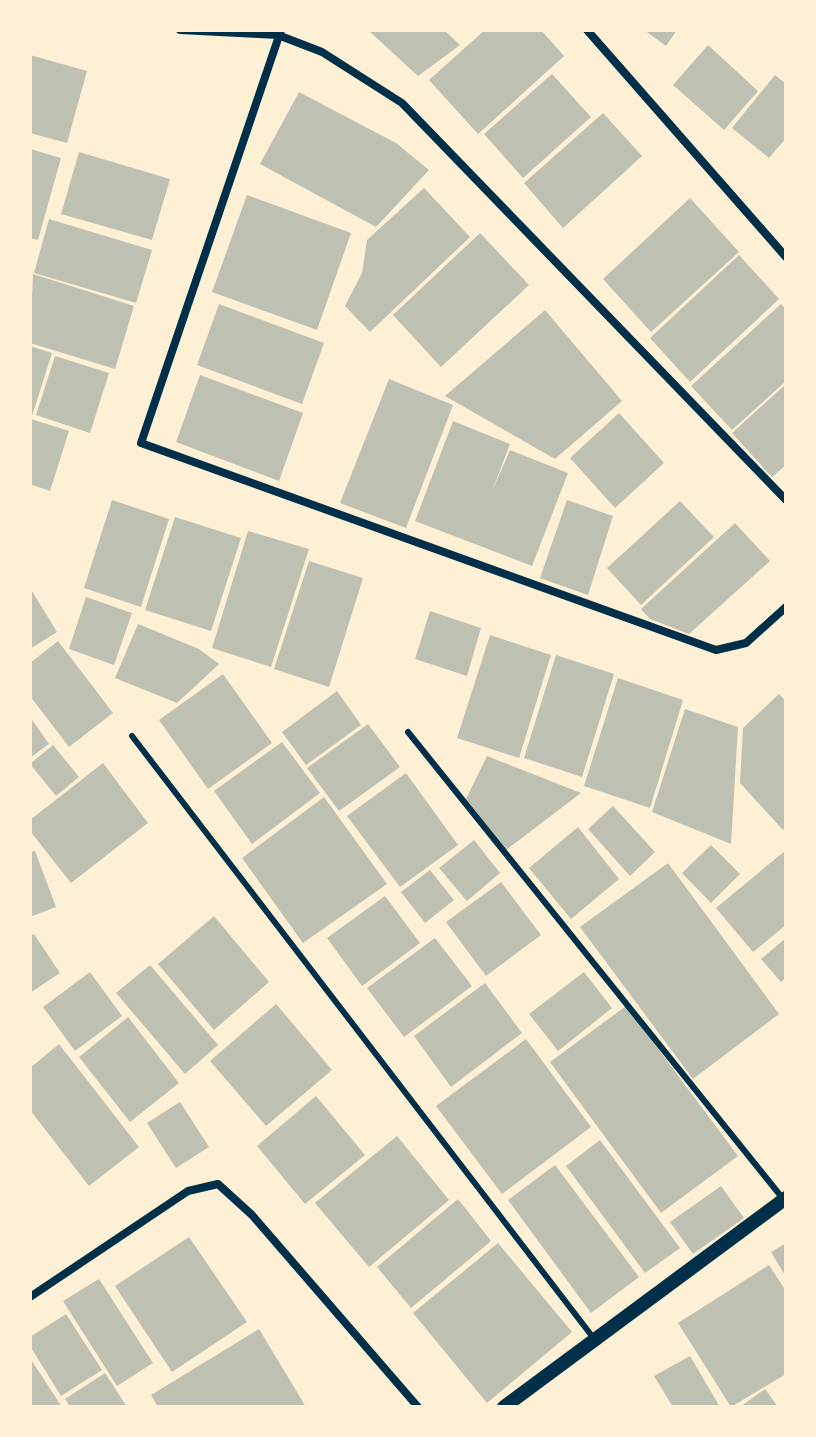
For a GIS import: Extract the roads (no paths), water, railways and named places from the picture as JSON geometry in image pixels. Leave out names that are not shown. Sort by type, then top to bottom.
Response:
[{"type":"street","points":[[180,30],[280,33],[322,52],[402,103],[786,500]]},
{"type":"street","points":[[587,30],[786,257]]},
{"type":"street","points":[[280,33],[141,443],[716,650],[746,643],[786,607]]},
{"type":"street","points":[[30,1297],[188,1191],[218,1184],[252,1215],[418,1407]]},
{"type":"street","points":[[504,1407],[785,1199]]},
{"type":"lane","points":[[408,732],[785,1199]]},
{"type":"lane","points":[[132,736],[595,1340]]}]
